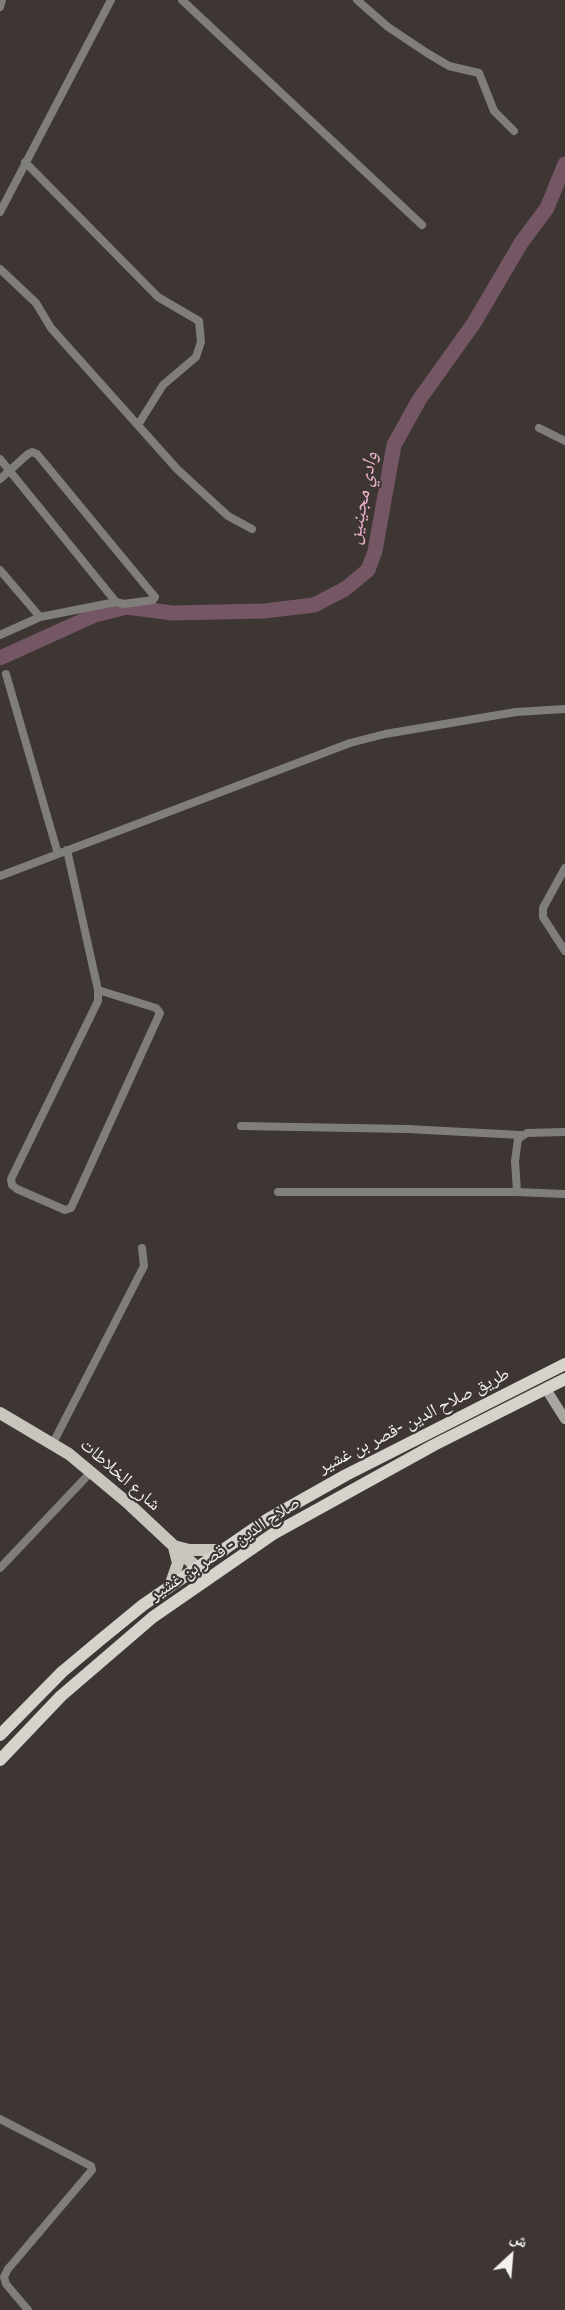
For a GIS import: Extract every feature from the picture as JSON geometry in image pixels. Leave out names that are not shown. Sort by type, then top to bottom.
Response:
[{"type":"highway","name":"طريق صلاح الدين -قصر بن غشير","points":[[0,1735],[62,1672],[170,1586],[268,1519],[346,1475],[565,1364]]},
{"type":"highway","name":"صلاح الدين - قصر بن غشير","points":[[0,1760],[61,1696],[153,1617],[273,1534],[434,1445],[565,1379]]},
{"type":"highway","points":[[268,1519],[273,1534]]},
{"type":"main road","points":[[546,1389],[565,1419]]},
{"type":"main road","name":"شارع الخلاطات","points":[[0,1413],[53,1443],[91,1472],[208,1578]]},
{"type":"main road","points":[[173,1546],[189,1550],[224,1550]]},
{"type":"main road","points":[[170,1586],[178,1563],[173,1546]]},
{"type":"street","points":[[0,7],[2,0]]},
{"type":"street","points":[[0,212],[111,0]]},
{"type":"street","points":[[182,0],[422,225]]},
{"type":"street","points":[[357,0],[388,27],[427,53],[449,66],[479,73],[494,111],[514,131]]},
{"type":"street","points":[[26,162],[158,297],[199,321],[199,352],[164,385],[138,425]]},
{"type":"street","points":[[0,269],[36,303],[51,328],[177,469],[228,516],[252,529]]},
{"type":"street","points":[[539,428],[565,441]]},
{"type":"street","points":[[0,479],[28,454],[32,452],[37,454],[155,597],[153,600],[124,604],[116,602],[40,617],[0,635]]},
{"type":"street","points":[[0,459],[116,602]]},
{"type":"street","points":[[0,570],[40,617]]},
{"type":"street","points":[[6,674],[58,854]]},
{"type":"street","points":[[0,876],[350,743],[386,734],[504,714],[565,709]]},
{"type":"street","points":[[67,850],[98,990],[96,1004],[11,1179],[12,1185],[17,1189],[65,1210],[71,1208],[159,1017],[156,1008],[98,990]]},
{"type":"street","points":[[565,868],[543,908],[545,923],[565,951]]},
{"type":"street","points":[[558,942],[565,936]]},
{"type":"street","points":[[241,1126],[521,1134],[565,1132]]},
{"type":"street","points":[[517,1192],[514,1161],[521,1134]]},
{"type":"street","points":[[278,1192],[565,1194]]},
{"type":"street","points":[[53,1443],[144,1266],[142,1248]]},
{"type":"street","points":[[0,1568],[91,1472]]},
{"type":"street","points":[[0,2119],[91,2166],[92,2170],[8,2269],[4,2277],[6,2284],[28,2310]]},
{"type":"waterway","name":"وادي مجينين","points":[[0,658],[95,615],[127,607],[172,613],[264,611],[314,605],[345,589],[368,570],[375,551],[394,445],[419,400],[474,323],[521,243],[547,208],[565,164]]}]
